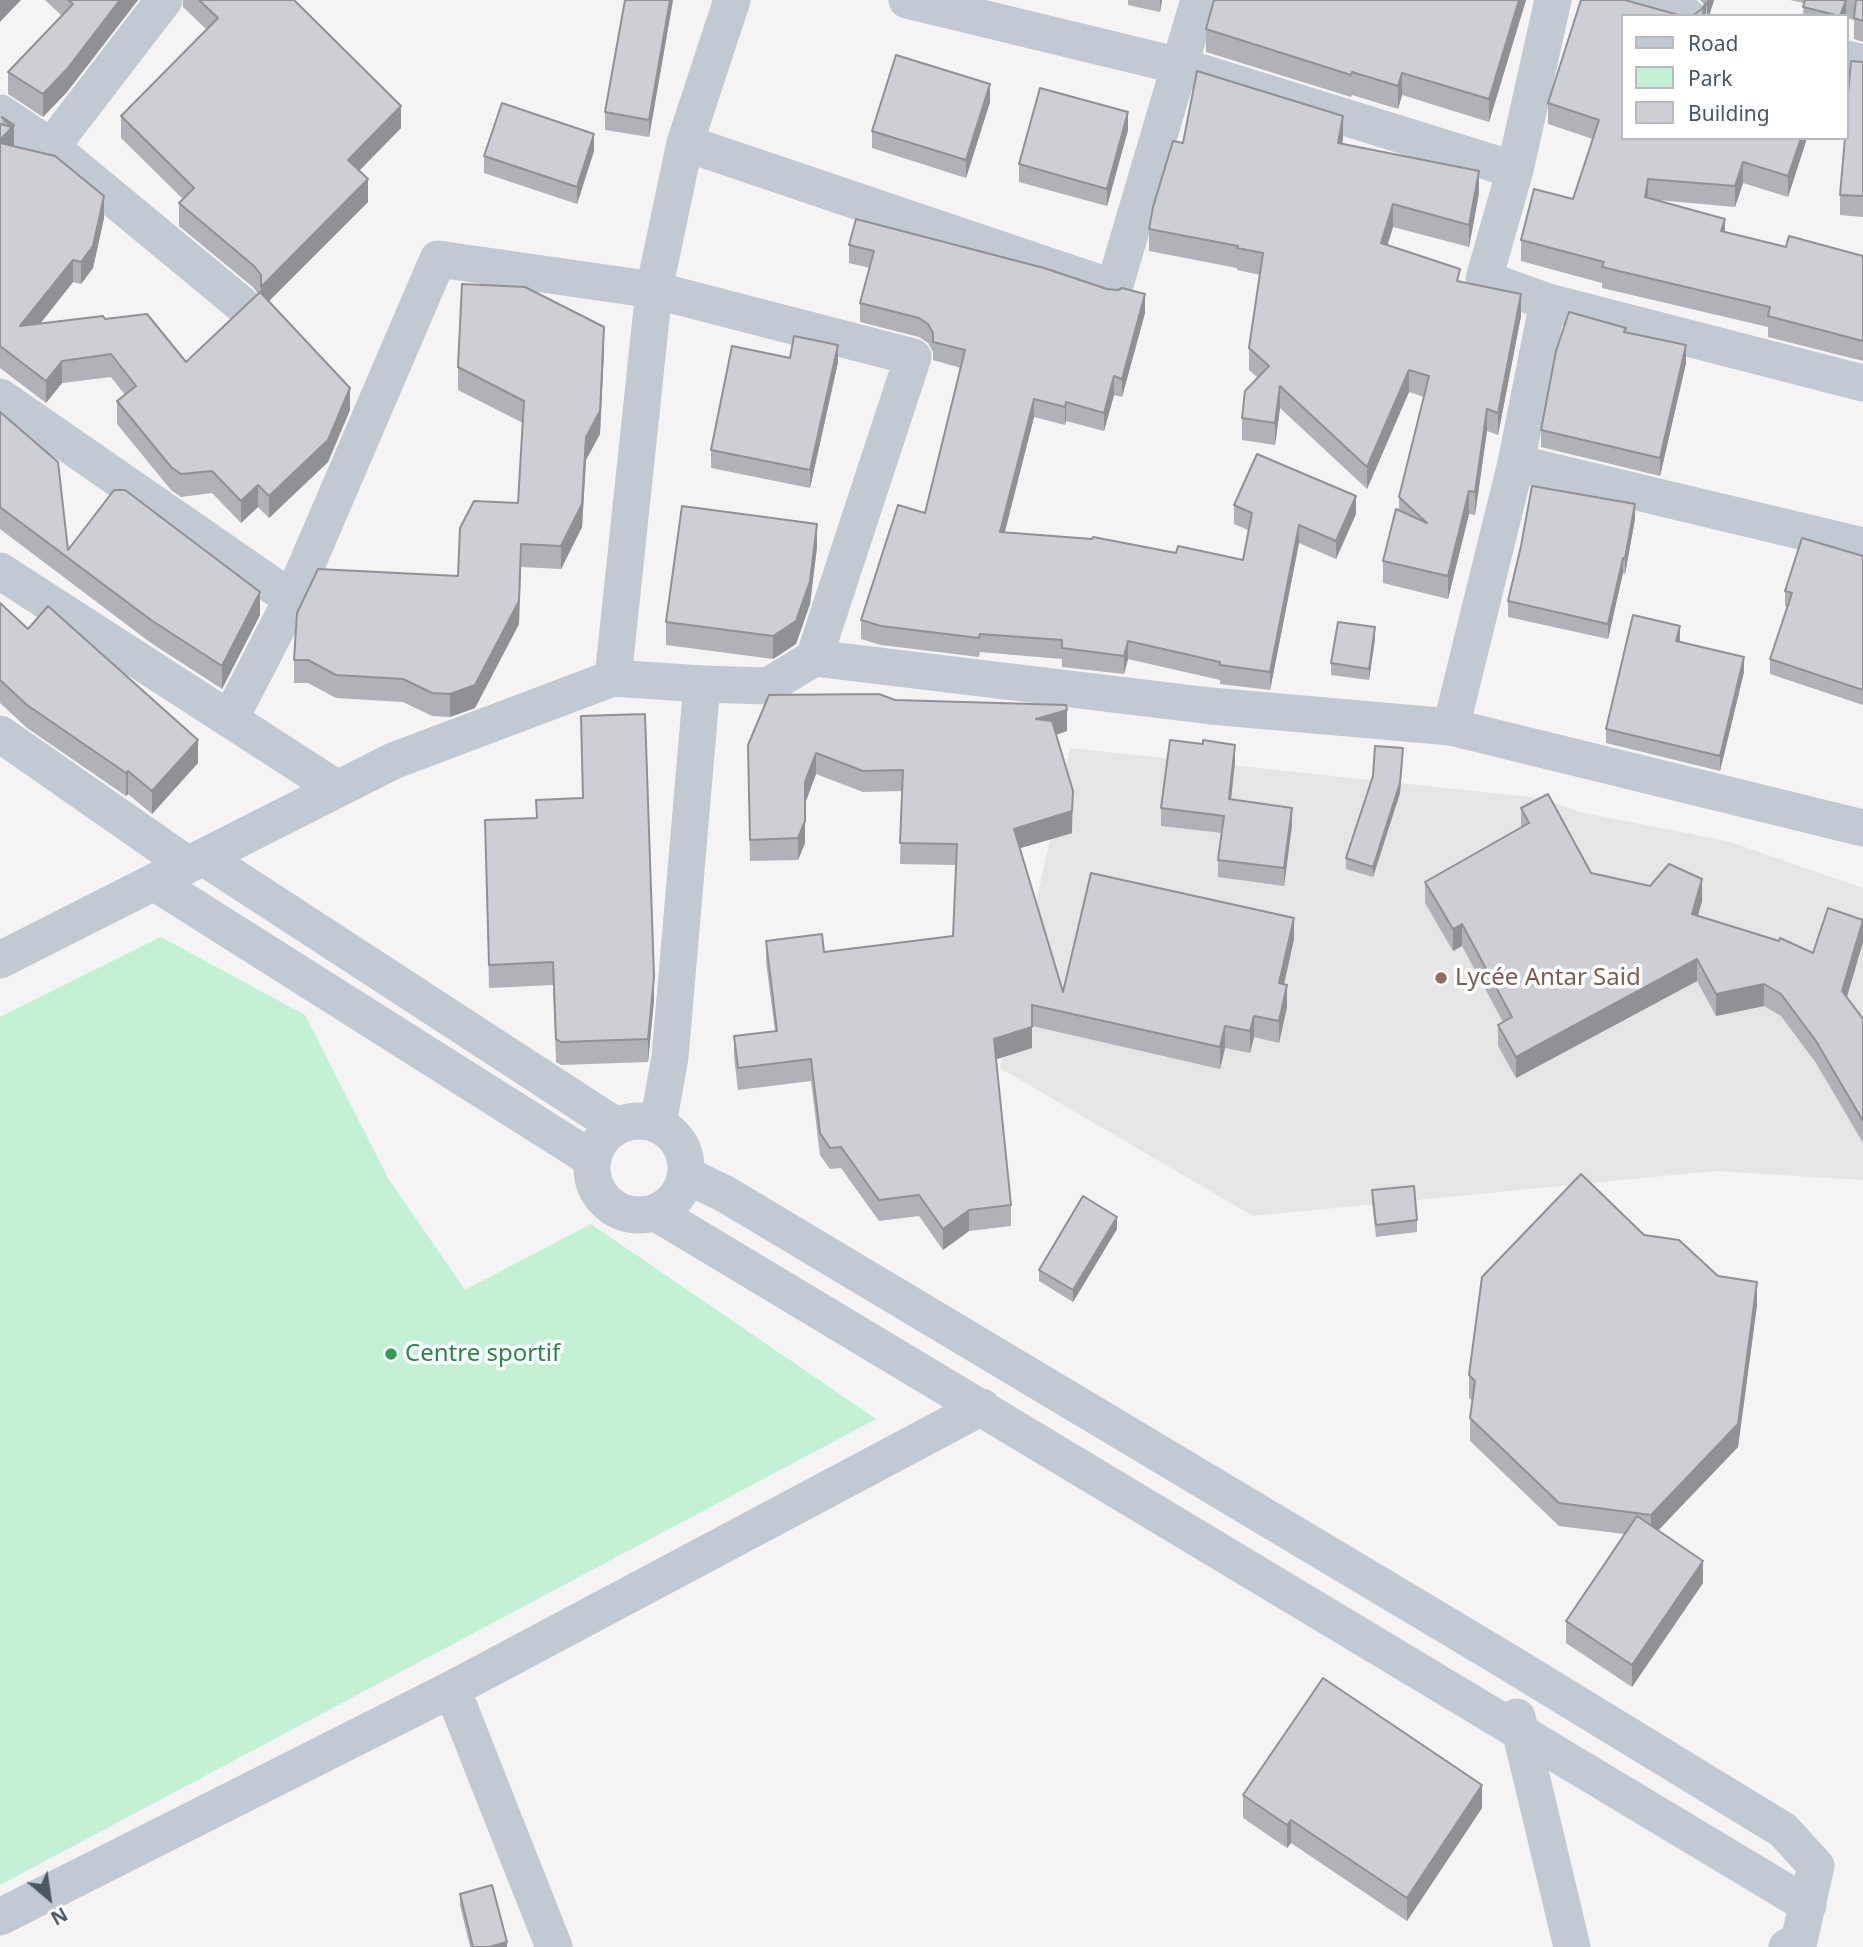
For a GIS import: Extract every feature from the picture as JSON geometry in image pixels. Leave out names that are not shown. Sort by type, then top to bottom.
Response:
[{"type":"street","points":[[51,147],[164,0]]},
{"type":"street","points":[[613,678],[654,289],[685,143],[732,0]]},
{"type":"street","points":[[907,0],[1181,66],[1515,170]]},
{"type":"street","points":[[685,143],[1114,288],[1199,0]]},
{"type":"street","points":[[1553,0],[1515,170],[1484,279],[1548,302],[1863,383]]},
{"type":"street","points":[[1628,0],[1680,14]]},
{"type":"street","points":[[0,113],[51,147],[242,304]]},
{"type":"street","points":[[230,719],[292,599],[438,259],[654,289],[913,357],[814,658]]},
{"type":"street","points":[[1451,727],[1516,463],[1548,302]]},
{"type":"street","points":[[0,397],[292,599]]},
{"type":"street","points":[[1516,463],[1863,546]]},
{"type":"street","points":[[0,570],[336,788]]},
{"type":"street","points":[[0,960],[393,761],[613,678],[768,686],[814,658],[1211,706],[1451,727],[1863,828]]},
{"type":"street","points":[[658,1124],[670,1057],[702,684]]},
{"type":"street","points":[[0,734],[195,861],[616,1126]]},
{"type":"street","points":[[154,882],[592,1159]]},
{"type":"street","points":[[637,1120],[658,1124],[675,1136],[685,1155],[686,1175],[676,1198],[656,1213],[631,1215],[608,1204],[594,1184],[592,1159],[600,1139],[616,1126],[637,1120]]},
{"type":"street","points":[[686,1175],[725,1194],[1508,1662],[1783,1830],[1816,1866],[1799,1941],[1787,1947]]},
{"type":"street","points":[[656,1213],[1808,1905]]},
{"type":"street","points":[[0,1917],[452,1689],[982,1407]]},
{"type":"street","points":[[1508,1662],[1519,1731],[1572,1947]]},
{"type":"street","points":[[452,1689],[554,1947]]},
{"type":"shaded area","name":"Lycée Antar Said","points":[[1070,748],[1540,798],[1584,813],[1727,841],[1863,888],[1863,1180],[1715,1171],[1253,1216],[1000,1068]]},
{"type":"green space","name":"Centre sportif","points":[[161,937],[305,1015],[388,1178],[465,1290],[591,1224],[876,1419],[0,1885],[0,1017]]},
{"type":"building","points":[[68,0],[120,0],[67,69],[43,94],[8,72],[73,4]]},
{"type":"building","points":[[199,0],[294,0],[401,106],[348,160],[368,179],[261,287],[261,275],[254,266],[179,203],[194,188],[121,116],[218,18]]},
{"type":"building","points":[[625,0],[670,0],[649,120],[605,112]]},
{"type":"building","points":[[1214,0],[1519,0],[1489,99],[1402,73],[1398,86],[1352,72],[1351,75],[1206,29]]},
{"type":"building","points":[[1581,0],[1625,0],[1675,14],[1622,14],[1622,140],[1800,140],[1788,176],[1743,162],[1735,186],[1648,179],[1645,197],[1725,219],[1721,231],[1786,247],[1789,236],[1863,256],[1863,341],[1768,316],[1770,307],[1602,267],[1604,262],[1521,240],[1534,189],[1573,199],[1599,120],[1548,103]]},
{"type":"building","points":[[1805,0],[1846,0],[1841,14],[1803,7]]},
{"type":"building","points":[[1856,0],[1863,0],[1863,21],[1854,18]]},
{"type":"building","points":[[1706,3],[1703,14],[1695,14],[1701,10]]},
{"type":"building","points":[[896,55],[990,84],[966,160],[872,131]]},
{"type":"building","points":[[1851,61],[1863,62],[1863,196],[1840,195],[1845,140],[1849,140]]},
{"type":"building","points":[[1197,71],[1343,116],[1338,143],[1479,171],[1469,225],[1393,204],[1381,243],[1460,269],[1457,281],[1521,294],[1498,413],[1487,409],[1475,492],[1469,491],[1448,576],[1383,561],[1396,509],[1427,523],[1399,497],[1429,376],[1409,370],[1367,467],[1280,386],[1275,423],[1242,418],[1245,391],[1269,366],[1249,348],[1263,253],[1149,229],[1173,141],[1183,143]]},
{"type":"building","points":[[1040,88],[1128,112],[1107,189],[1019,164]]},
{"type":"building","points":[[502,103],[594,134],[577,187],[484,156]]},
{"type":"building","points":[[2,117],[14,125],[0,140],[0,124],[12,127]]},
{"type":"building","points":[[0,143],[55,156],[104,196],[93,246],[81,262],[73,260],[20,326],[103,316],[105,319],[147,314],[186,362],[260,292],[350,388],[328,440],[269,496],[258,485],[241,501],[212,471],[181,474],[171,467],[117,401],[136,386],[111,354],[62,361],[46,381],[0,346]]},
{"type":"building","points":[[856,219],[1044,268],[1107,289],[1122,288],[1145,294],[1122,379],[1114,376],[1104,413],[1066,402],[1065,407],[1034,399],[1000,532],[1093,537],[1176,553],[1178,546],[1243,560],[1252,513],[1234,505],[1257,454],[1356,496],[1336,541],[1299,525],[1270,672],[1220,665],[1220,662],[1128,641],[1124,656],[1062,648],[1062,640],[980,634],[979,638],[881,626],[861,620],[898,505],[925,513],[965,350],[933,342],[933,333],[928,324],[919,318],[860,303],[874,251],[849,245]]},
{"type":"building","points":[[462,284],[525,287],[604,327],[600,411],[586,437],[582,504],[561,546],[521,544],[519,601],[475,685],[450,694],[432,693],[403,679],[336,675],[308,660],[294,660],[297,613],[318,569],[458,576],[460,528],[474,501],[518,503],[524,401],[458,367]]},
{"type":"building","points":[[1569,312],[1626,328],[1624,332],[1686,345],[1660,458],[1541,430],[1556,351]]},
{"type":"building","points":[[794,336],[838,345],[810,470],[711,450],[732,346],[790,358]]},
{"type":"building","points":[[0,412],[58,462],[68,550],[114,490],[125,490],[260,592],[222,666],[151,620],[0,507]]},
{"type":"building","points":[[1532,486],[1635,504],[1608,624],[1508,601]]},
{"type":"building","points":[[682,506],[817,524],[810,581],[796,621],[773,636],[666,622]]},
{"type":"building","points":[[1802,538],[1863,556],[1863,690],[1770,659],[1792,593],[1785,591]]},
{"type":"building","points":[[0,603],[28,629],[48,606],[198,740],[152,791],[128,771],[126,773],[27,705],[0,680]]},
{"type":"building","points":[[1633,615],[1680,626],[1676,641],[1744,657],[1720,756],[1606,729]]},
{"type":"building","points":[[1338,622],[1375,627],[1369,669],[1331,663]]},
{"type":"building","points":[[879,694],[895,700],[1066,705],[1067,710],[1036,719],[1052,721],[1073,791],[1072,811],[1014,829],[1063,992],[1091,873],[1294,918],[1279,983],[1287,985],[1279,1021],[1254,1016],[1250,1031],[1225,1026],[1220,1047],[1032,1005],[1032,1027],[994,1039],[1011,1205],[969,1210],[943,1229],[919,1195],[879,1200],[841,1147],[830,1148],[820,1133],[811,1059],[738,1068],[734,1036],[777,1031],[766,941],[822,934],[824,952],[953,936],[957,844],[900,843],[903,770],[863,771],[816,753],[805,782],[805,821],[798,838],[750,840],[748,745],[769,695]]},
{"type":"building","points":[[645,714],[654,977],[648,1039],[561,1042],[556,1039],[553,962],[489,965],[485,820],[537,818],[536,800],[583,798],[581,716]]},
{"type":"building","points":[[1170,740],[1203,744],[1203,740],[1235,745],[1229,799],[1292,808],[1284,868],[1218,860],[1224,816],[1161,808]]},
{"type":"building","points":[[1375,746],[1403,748],[1400,783],[1373,867],[1346,858],[1373,776]]},
{"type":"building","points":[[1548,794],[1591,873],[1650,886],[1669,864],[1702,879],[1692,914],[1779,941],[1780,938],[1813,953],[1828,908],[1863,920],[1842,991],[1863,1019],[1863,1121],[1816,1041],[1781,994],[1764,984],[1716,994],[1697,959],[1516,1057],[1498,1025],[1512,1017],[1462,924],[1453,929],[1425,882],[1529,823],[1521,808]]},
{"type":"building","points":[[1581,1174],[1644,1235],[1679,1240],[1718,1276],[1757,1282],[1738,1424],[1651,1515],[1559,1503],[1470,1418],[1475,1381],[1469,1375],[1482,1277]]},
{"type":"building","points":[[1414,1186],[1417,1220],[1376,1225],[1372,1190]]},
{"type":"building","points":[[1083,1196],[1117,1217],[1073,1290],[1039,1270]]},
{"type":"building","points":[[1637,1516],[1703,1561],[1632,1665],[1566,1621]]},
{"type":"building","points":[[1323,1678],[1482,1785],[1407,1898],[1291,1820],[1287,1825],[1243,1795]]},
{"type":"building","points":[[492,1885],[507,1942],[489,1947],[473,1947],[460,1894]]},
{"type":"place","name":"Lycée Antar Said","points":[[1441,978]]},
{"type":"place","name":"Centre sportif","points":[[391,1354]]}]
